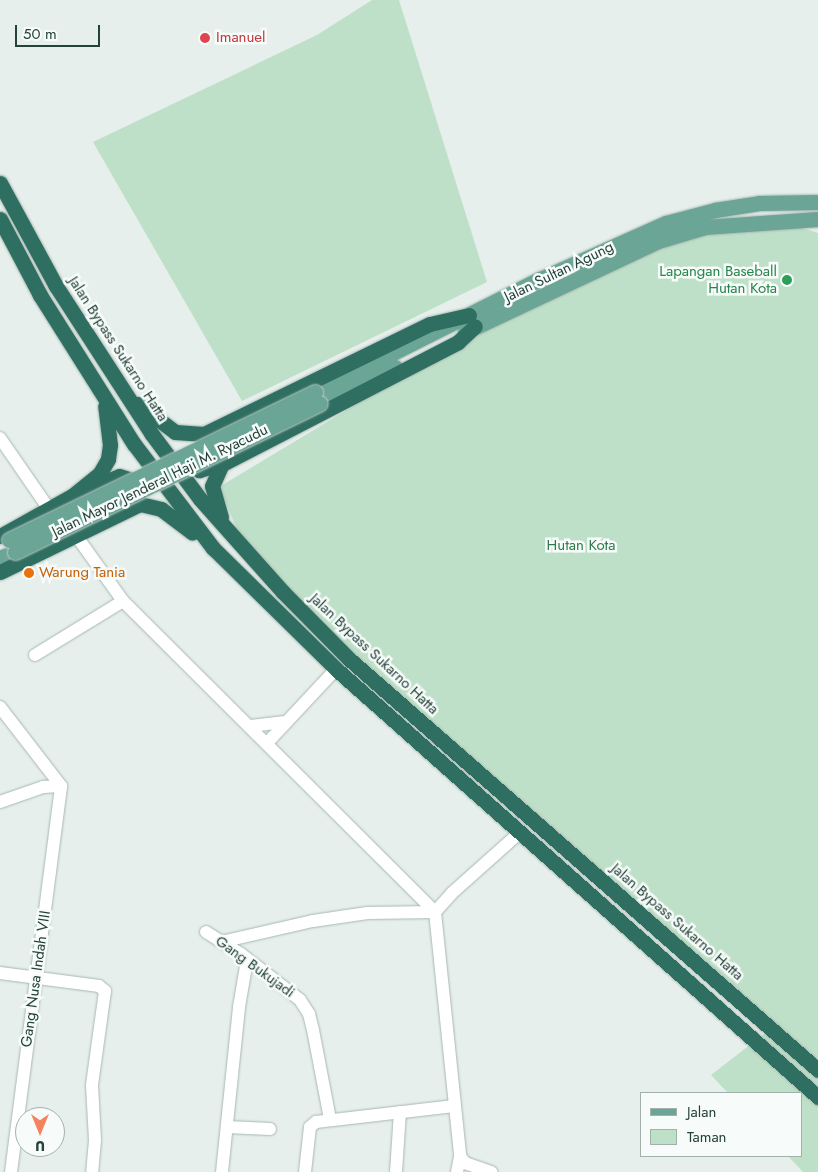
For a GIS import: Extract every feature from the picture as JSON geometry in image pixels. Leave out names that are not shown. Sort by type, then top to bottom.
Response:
[{"type":"highway","name":"Jalan Bypass Sukarno Hatta","points":[[0,183],[56,286],[124,392],[185,480],[225,528],[348,658],[818,1070]]},
{"type":"highway","points":[[0,219],[40,295],[99,390],[156,475],[213,548],[336,669],[518,834],[818,1097]]},
{"type":"highway","points":[[472,321],[458,342],[222,464],[202,470],[191,464],[190,451],[204,434],[430,324],[472,321]]},
{"type":"highway","points":[[72,496],[95,479],[108,459],[110,432],[99,390]]},
{"type":"highway","points":[[124,392],[167,428],[184,434],[204,434]]},
{"type":"highway","points":[[222,464],[212,490],[225,528]]},
{"type":"highway","points":[[6,543],[49,509],[112,477],[126,477],[134,482],[138,492],[129,508]]},
{"type":"highway","points":[[0,572],[140,504],[156,506],[213,548]]},
{"type":"highway","points":[[474,794],[489,781]]},
{"type":"main road","name":"Jalan Sultan Agung","points":[[318,398],[472,321],[597,252],[666,223],[714,210],[760,203],[818,202]]},
{"type":"main road","name":"Jalan Sultan Agung","points":[[472,321],[658,241],[705,226],[818,219]]},
{"type":"main road","name":"Jalan Mayor Jenderal Haji M. Ryacudu","points":[[0,558],[6,543],[318,398]]},
{"type":"street","points":[[0,438],[49,509]]},
{"type":"street","points":[[75,534],[123,601],[194,674],[268,742],[435,912],[460,1156],[457,1172]]},
{"type":"street","points":[[35,655],[123,601]]},
{"type":"street","points":[[268,742],[336,669]]},
{"type":"street","points":[[0,709],[61,786]]},
{"type":"street","points":[[251,726],[285,722]]},
{"type":"street","points":[[0,802],[43,787],[61,786]]},
{"type":"street","name":"Gang Nusa Indah VIII","points":[[11,1172],[61,786]]},
{"type":"street","points":[[221,942],[313,921],[367,913],[435,912],[452,893],[518,834]]},
{"type":"street","name":"Gang Bukujadi","points":[[206,932],[288,989],[309,1014],[330,1119]]},
{"type":"street","points":[[222,1172],[239,1007],[247,960]]},
{"type":"street","points":[[0,973],[99,986],[105,991],[92,1086],[95,1140],[92,1172]]},
{"type":"street","points":[[305,1172],[310,1128],[316,1122],[454,1106]]},
{"type":"street","points":[[396,1172],[400,1112]]},
{"type":"street","points":[[227,1127],[270,1129]]},
{"type":"street","points":[[460,1156],[465,1163],[491,1172]]},
{"type":"green space","points":[[372,0],[399,0],[487,282],[242,401],[93,142],[317,35]]},
{"type":"green space","name":"Hutan Kota","points":[[777,220],[818,233],[818,1172],[803,1172],[789,1157],[803,1157],[803,1092],[727,1092],[711,1075],[769,1030],[296,607],[239,534],[219,487],[478,331],[704,227]]},
{"type":"place","name":"Imanuel","points":[[205,38]]},
{"type":"place","name":"Lapangan Baseball Hutan Kota","points":[[787,280]]},
{"type":"place","name":"Warung Tania","points":[[29,573]]}]
